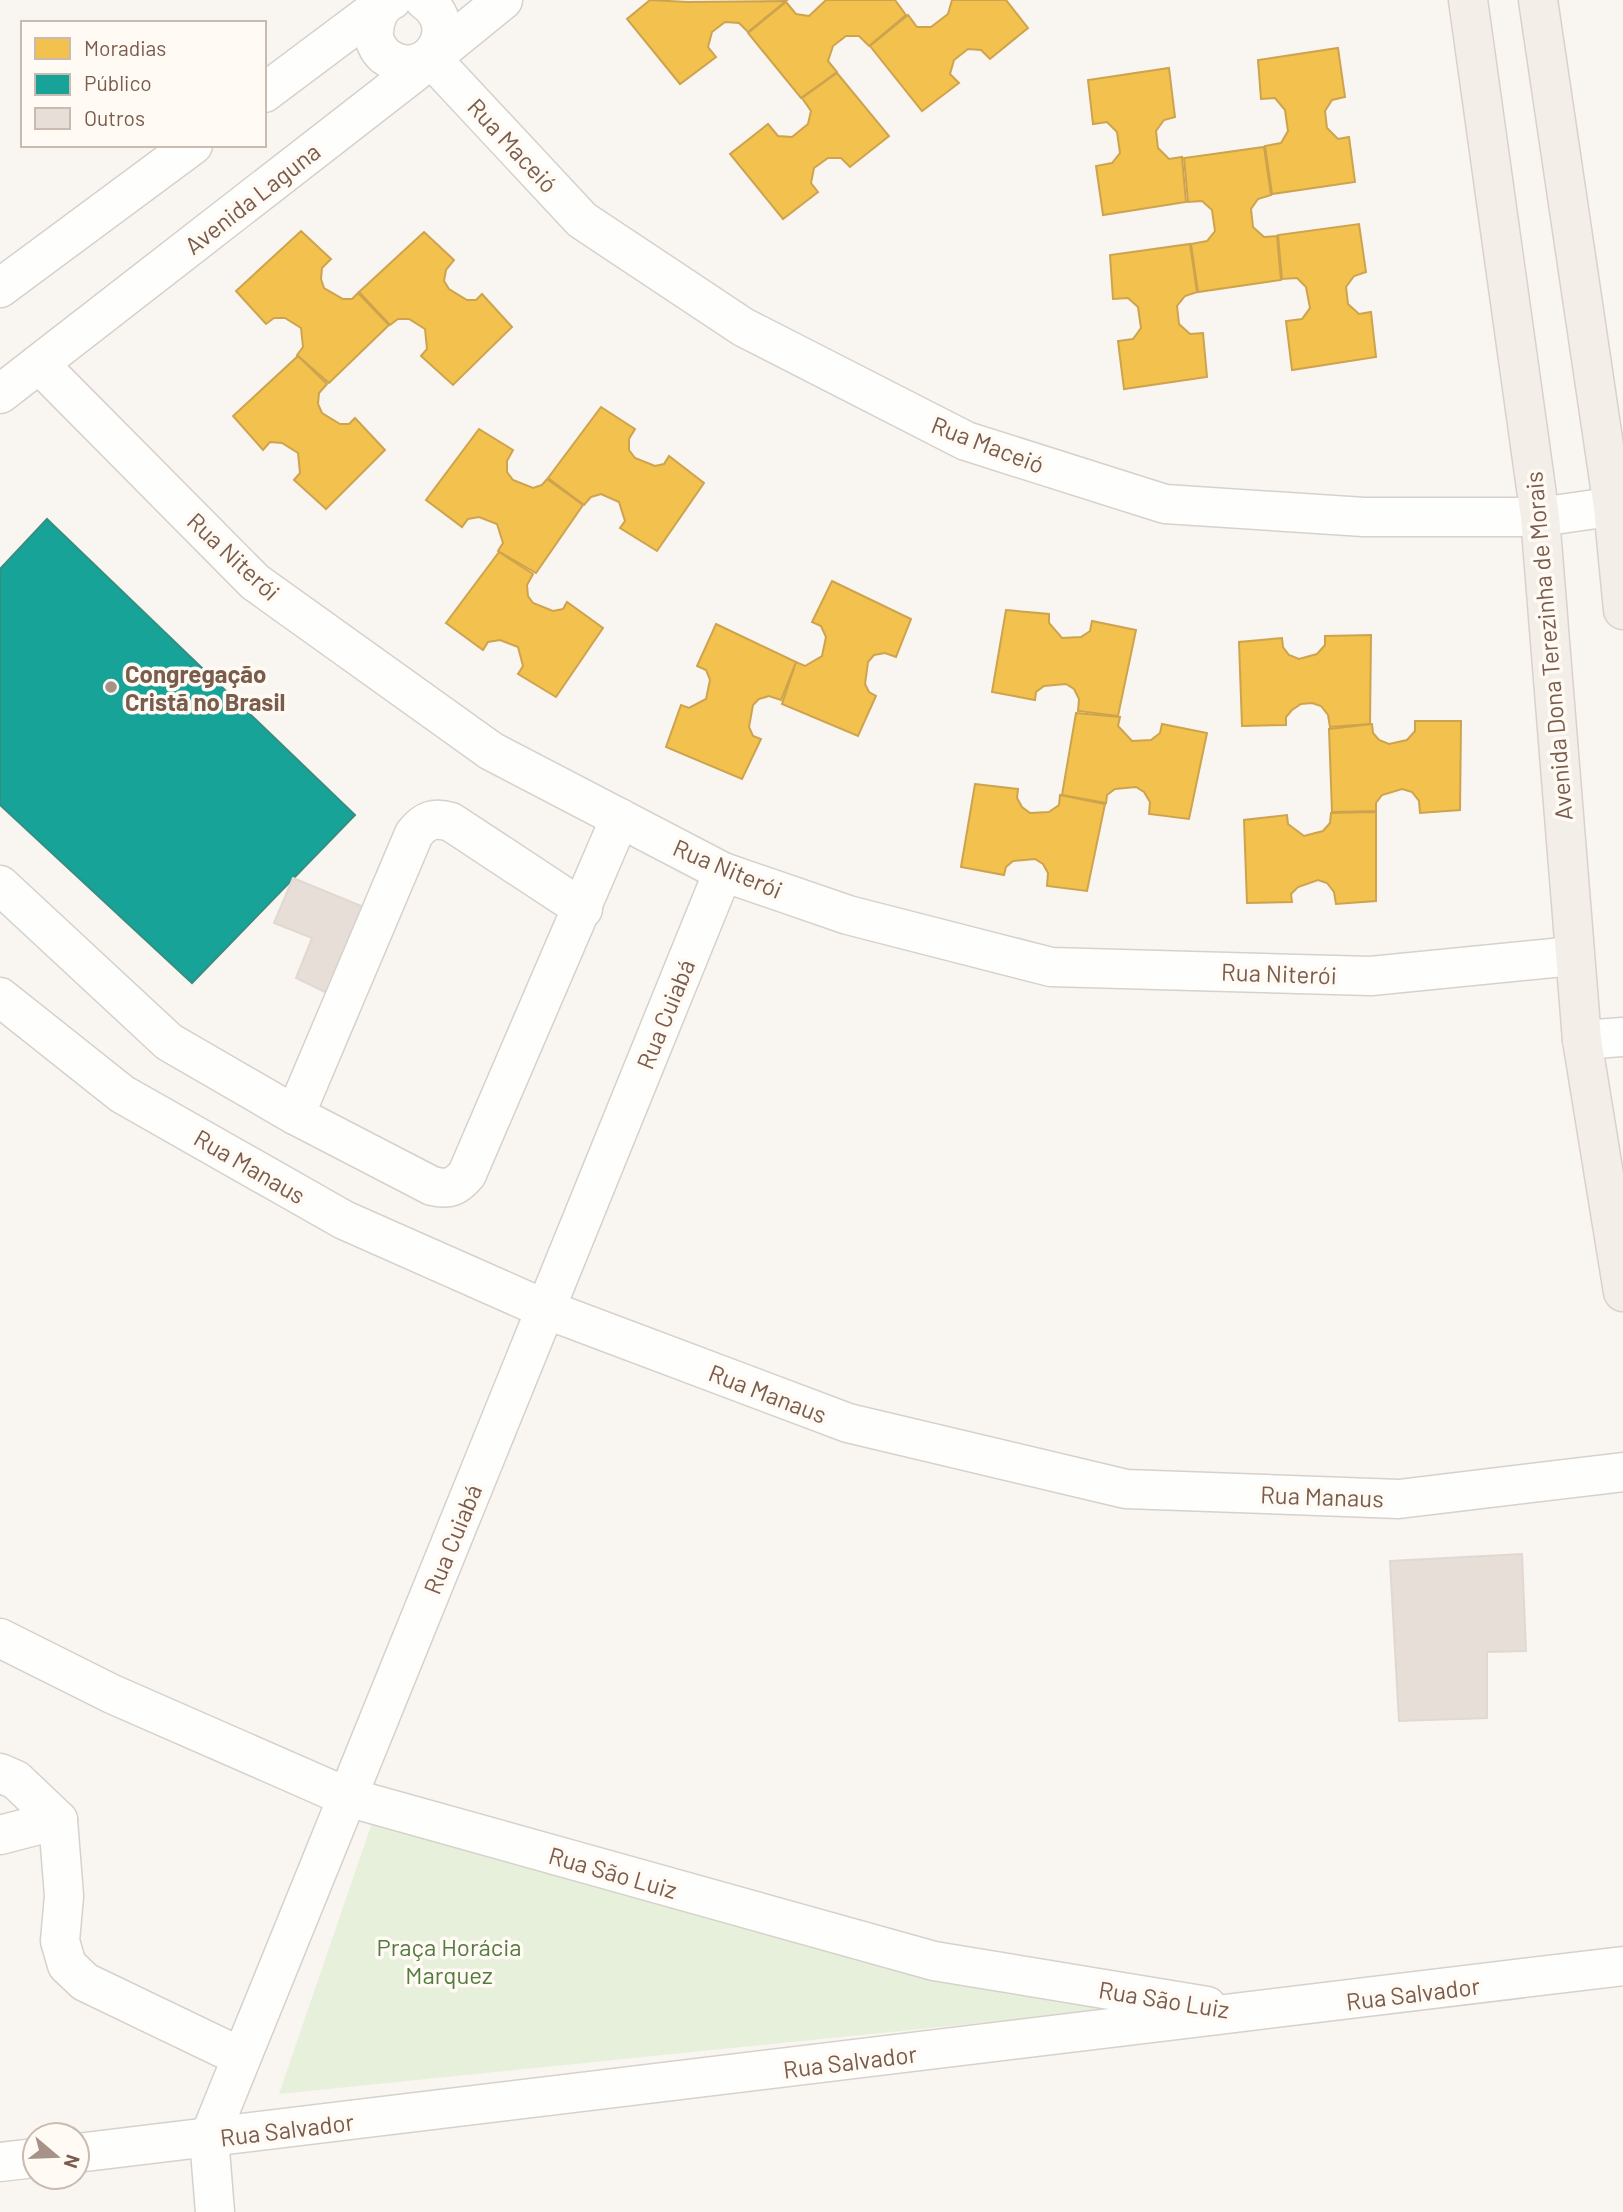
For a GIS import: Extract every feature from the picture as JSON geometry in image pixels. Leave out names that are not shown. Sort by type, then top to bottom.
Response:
[{"type":"main road","name":"Avenida Dona Terezinha de Morais","points":[[1468,0],[1540,517],[1573,956],[1582,1040],[1623,1292]]},
{"type":"main road","points":[[1538,0],[1618,506],[1623,610]]},
{"type":"street","points":[[387,1],[375,18],[373,36],[380,52],[395,63],[413,65],[430,57],[440,42],[442,24],[435,8],[424,0]]},
{"type":"street","name":"Avenida Laguna","points":[[0,394],[412,74],[503,0]]},
{"type":"street","points":[[266,92],[387,1]]},
{"type":"street","name":"Rua Maceió","points":[[430,57],[582,220],[743,327],[965,440],[1165,504],[1364,517],[1540,517],[1618,506]]},
{"type":"street","points":[[2,282],[190,147]]},
{"type":"street","name":"Rua Niterói","points":[[39,364],[255,582],[491,751],[723,872],[848,915],[1051,967],[1371,976],[1573,956]]},
{"type":"street","points":[[295,1115],[414,834],[423,822],[438,818],[452,822],[583,909]]},
{"type":"street","points":[[0,886],[169,1042],[295,1115],[432,1186],[446,1189],[458,1184],[467,1174],[620,818]]},
{"type":"street","name":"Rua Cuiabá","points":[[215,2212],[209,2138],[723,872]]},
{"type":"street","name":"Rua Manaus","points":[[0,997],[122,1094],[344,1220],[545,1309],[848,1423],[1126,1489],[1399,1499],[1623,1472]]},
{"type":"street","points":[[1582,1040],[1623,1037]]},
{"type":"street","name":"Rua São Luiz","points":[[0,1638],[112,1694],[347,1797],[934,1961],[1254,2013]]},
{"type":"street","points":[[0,1773],[16,1780],[58,1820],[64,1895],[60,1941],[67,1965],[85,1982],[241,2057]]},
{"type":"street","points":[[0,1835],[58,1820]]},
{"type":"street","name":"Rua Salvador","points":[[91,2151],[1254,2013],[1623,1966]]},
{"type":"street","points":[[0,2162],[21,2160]]},
{"type":"green space","name":"Praça Horácia Marquez","points":[[374,1817],[1147,2006],[279,2094]]},
{"type":"building: Moradias","points":[[650,0],[786,1],[748,32],[739,23],[725,22],[712,32],[708,47],[716,57],[680,84],[627,19]]},
{"type":"building: Moradias","points":[[826,0],[895,0],[906,15],[869,46],[859,36],[846,36],[833,46],[828,61],[837,72],[801,98],[748,33],[786,2],[796,14],[809,16]]},
{"type":"building: Moradias","points":[[952,0],[1006,0],[1028,28],[990,59],[981,50],[968,49],[954,60],[950,74],[959,83],[922,111],[870,46],[908,15],[917,27],[931,27],[948,14]]},
{"type":"building: Moradias","points":[[1338,48],[1345,97],[1332,100],[1325,111],[1327,128],[1338,139],[1349,137],[1355,182],[1272,194],[1265,146],[1281,143],[1288,131],[1285,110],[1275,98],[1261,99],[1258,60]]},
{"type":"building: Moradias","points":[[1169,68],[1175,117],[1164,120],[1156,131],[1158,148],[1169,159],[1182,157],[1186,202],[1103,215],[1096,166],[1112,163],[1120,153],[1117,132],[1107,122],[1093,124],[1088,80]]},
{"type":"building: Moradias","points":[[837,73],[889,136],[850,167],[841,158],[828,158],[814,168],[811,183],[818,192],[783,219],[730,154],[768,124],[778,136],[792,137],[808,124],[811,111],[802,98]]},
{"type":"building: Moradias","points":[[1264,147],[1271,195],[1258,199],[1251,209],[1253,227],[1264,237],[1277,236],[1281,280],[1198,292],[1191,244],[1207,241],[1215,231],[1212,210],[1202,201],[1188,202],[1184,158]]},
{"type":"building: Moradias","points":[[1359,224],[1366,272],[1354,276],[1346,287],[1348,304],[1359,314],[1371,312],[1376,357],[1292,370],[1286,321],[1302,319],[1310,308],[1306,287],[1297,278],[1282,279],[1278,235]]},
{"type":"building: Moradias","points":[[301,231],[331,259],[322,268],[324,288],[343,299],[352,299],[358,293],[389,325],[329,383],[297,355],[303,347],[301,328],[285,318],[274,318],[266,324],[236,291]]},
{"type":"building: Moradias","points":[[424,232],[454,260],[446,270],[444,281],[449,289],[467,300],[476,300],[482,294],[512,327],[453,385],[421,356],[427,349],[425,329],[409,319],[398,319],[390,325],[359,292]]},
{"type":"building: Moradias","points":[[1190,244],[1197,292],[1185,296],[1177,306],[1179,324],[1190,334],[1203,333],[1207,377],[1124,389],[1118,341],[1133,339],[1141,328],[1138,307],[1128,298],[1113,299],[1110,255]]},
{"type":"building: Moradias","points":[[298,356],[327,384],[319,393],[318,404],[322,413],[340,424],[349,424],[355,418],[385,450],[326,509],[294,480],[300,473],[298,453],[282,443],[270,442],[263,450],[233,416]]},
{"type":"building: Moradias","points":[[601,407],[635,429],[629,439],[629,450],[635,458],[655,466],[664,464],[669,456],[704,483],[657,551],[620,528],[625,521],[619,502],[601,494],[591,497],[584,505],[548,478]]},
{"type":"building: Moradias","points":[[479,429],[513,450],[507,461],[507,472],[513,480],[533,488],[542,485],[547,479],[583,505],[536,573],[498,551],[503,543],[497,524],[479,517],[468,519],[462,527],[426,500]]},
{"type":"building: Moradias","points":[[499,552],[533,574],[527,585],[528,596],[533,603],[553,611],[563,609],[567,602],[603,628],[556,697],[518,674],[523,666],[518,647],[500,640],[488,642],[483,650],[446,623]]},
{"type":"building: Moradias","points":[[832,581],[911,619],[896,657],[885,653],[874,655],[868,662],[865,684],[869,692],[876,696],[858,736],[782,704],[796,662],[805,666],[822,656],[826,637],[821,626],[812,622]]},
{"type":"building: Moradias","points":[[1006,610],[1049,614],[1049,623],[1062,638],[1081,637],[1090,631],[1092,621],[1136,630],[1118,716],[1078,711],[1079,699],[1074,689],[1066,684],[1044,686],[1036,692],[1035,700],[992,692]]},
{"type":"building: Moradias","points":[[716,624],[796,662],[781,700],[769,696],[759,699],[753,705],[749,727],[753,736],[761,739],[742,779],[666,747],[681,705],[689,708],[706,699],[710,680],[706,670],[697,666]]},
{"type":"building: Moradias","points":[[1371,635],[1370,724],[1330,727],[1328,715],[1321,706],[1312,703],[1301,704],[1292,710],[1286,717],[1286,725],[1242,726],[1239,642],[1282,638],[1283,647],[1289,655],[1299,659],[1317,654],[1325,645],[1325,636]]},
{"type":"building: Moradias","points":[[1076,713],[1120,717],[1118,726],[1132,741],[1151,740],[1160,733],[1162,724],[1207,733],[1189,819],[1149,814],[1150,802],[1144,792],[1136,787],[1115,789],[1107,795],[1106,803],[1062,795]]},
{"type":"building: Moradias","points":[[1415,721],[1461,721],[1460,810],[1420,813],[1419,801],[1412,792],[1402,789],[1382,795],[1376,803],[1376,811],[1332,812],[1329,729],[1372,724],[1373,733],[1379,740],[1389,744],[1407,740],[1415,731]]},
{"type":"building: Moradias","points":[[975,784],[1018,789],[1017,798],[1022,807],[1030,813],[1049,812],[1059,805],[1060,795],[1105,804],[1087,891],[1047,886],[1048,873],[1043,864],[1035,859],[1013,861],[1006,867],[1004,875],[961,867]]},
{"type":"building: Moradias","points":[[1376,812],[1376,901],[1336,904],[1334,892],[1327,883],[1318,880],[1298,887],[1291,894],[1292,902],[1247,903],[1244,820],[1287,815],[1288,824],[1304,836],[1323,831],[1330,823],[1331,813]]},
{"type":"building: Público","name":"Congregação Cristã no Brasil","points":[[47,519],[355,815],[192,983],[0,805],[0,569]]},
{"type":"building: Outros","points":[[293,878],[371,910],[333,996],[296,978],[312,938],[274,923]]},
{"type":"building: Outros","points":[[1522,1554],[1526,1651],[1487,1652],[1487,1718],[1399,1721],[1390,1561]]},
{"type":"place","name":"Congregação Cristã no Brasil","points":[[111,687]]}]
